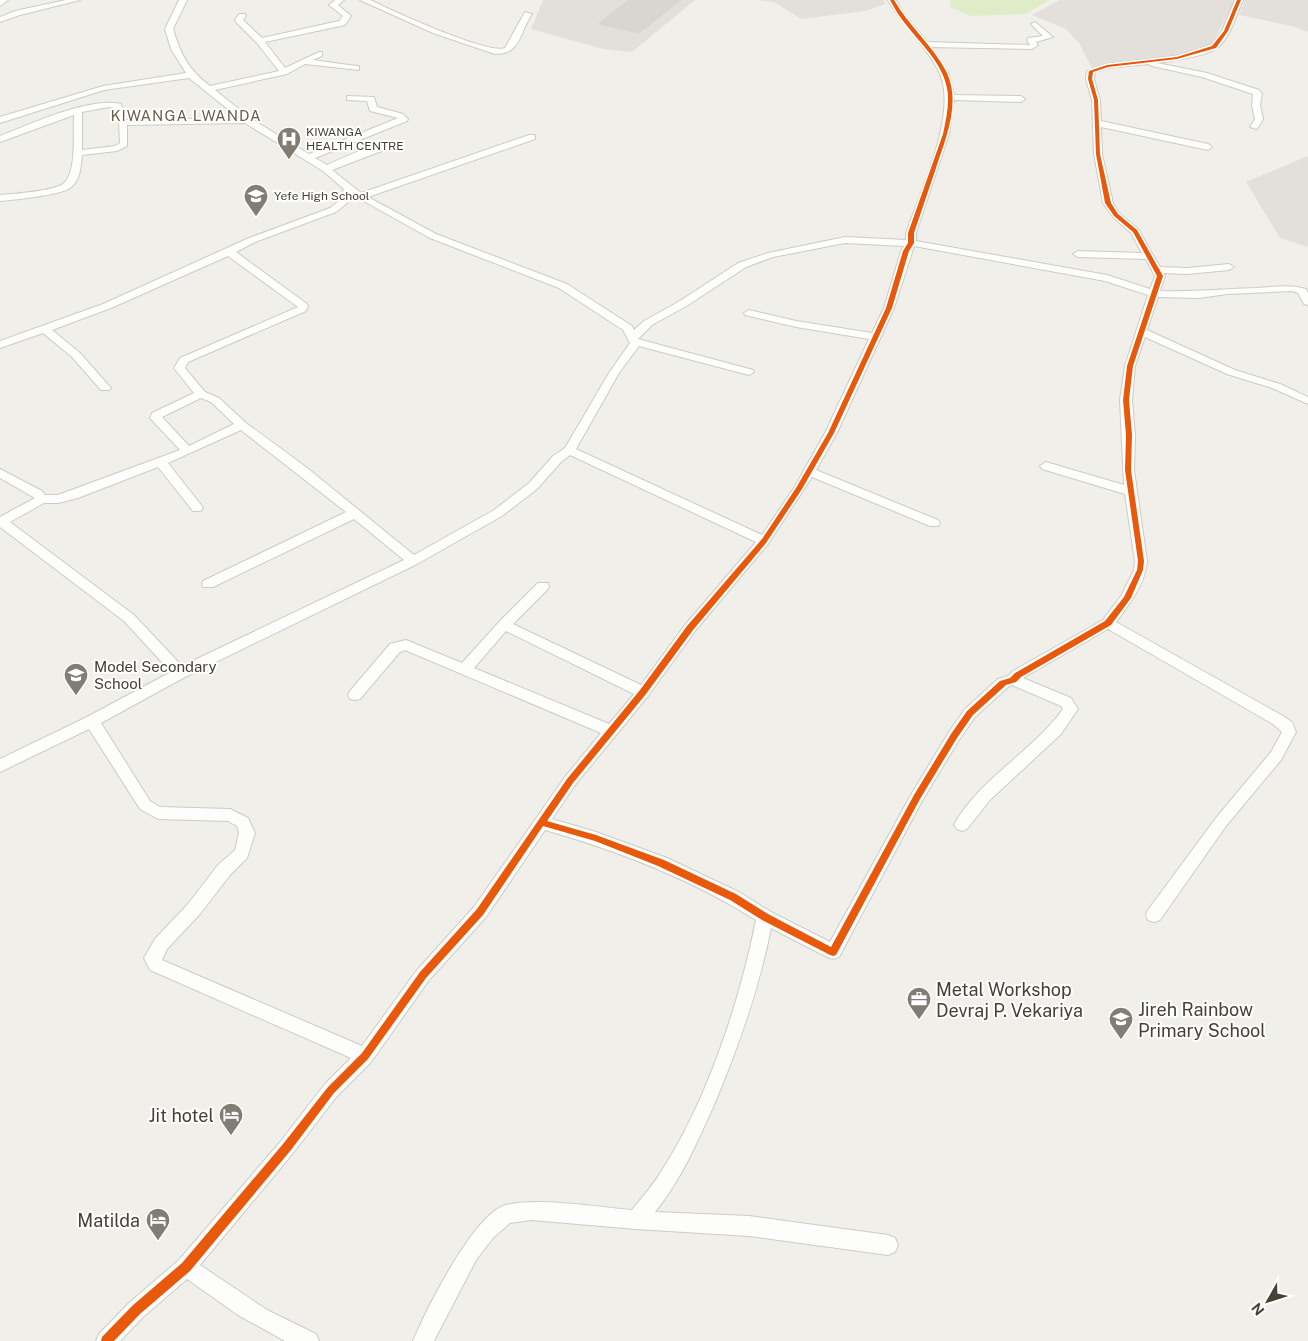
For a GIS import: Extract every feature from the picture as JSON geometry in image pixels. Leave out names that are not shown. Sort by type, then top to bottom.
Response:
[{"type":"street","points":[[0,4],[4,0]]},
{"type":"street","points":[[0,20],[76,0]]},
{"type":"street","points":[[183,0],[170,24],[169,34],[175,49],[191,75],[248,120],[310,157],[360,198],[433,236],[563,286],[628,328],[633,340]]},
{"type":"street","points":[[260,41],[342,23],[347,16],[333,5],[340,0]]},
{"type":"street","points":[[364,0],[404,19],[421,24],[480,49],[498,53],[504,52],[513,46],[520,26],[528,14]]},
{"type":"street","points":[[104,1340],[186,1267],[287,1147],[331,1090],[365,1056],[423,975],[480,912],[543,823],[570,781],[643,692],[690,628],[764,541],[809,472],[831,433],[889,308],[910,243],[911,233],[945,134],[950,97],[948,79],[944,69],[925,44],[900,16],[892,0]]},
{"type":"street","points":[[543,823],[596,838],[661,863],[733,897],[765,917],[833,952],[918,797],[970,713],[1003,683],[1013,680],[1018,675],[1108,623],[1127,598],[1140,570],[1141,561],[1128,470],[1129,435],[1126,400],[1130,366],[1160,276],[1135,231],[1116,214],[1108,203],[1098,154],[1096,100],[1090,79],[1091,72],[1108,66],[1177,58],[1214,47],[1226,31],[1239,0]]},
{"type":"street","points":[[0,10],[18,14]]},
{"type":"street","points":[[242,16],[241,24],[260,41],[284,72]]},
{"type":"street","points":[[925,44],[1032,47],[1034,45],[1031,40],[1049,37],[1035,24]]},
{"type":"street","points":[[208,89],[284,72],[319,54]]},
{"type":"street","points":[[306,62],[356,68]]},
{"type":"street","points":[[1136,63],[1204,75],[1256,92],[1258,94],[1256,105],[1260,119],[1254,127]]},
{"type":"street","points":[[0,120],[103,88],[191,75]]},
{"type":"street","points":[[950,97],[1020,99]]},
{"type":"street","points":[[310,157],[404,119],[400,116],[373,109],[371,99],[350,98]]},
{"type":"street","points":[[0,139],[78,111],[116,104],[123,122],[124,144],[122,146],[79,153]]},
{"type":"street","points":[[0,198],[26,196],[66,188],[73,179],[79,153],[78,111]]},
{"type":"street","points":[[123,122],[248,120]]},
{"type":"street","points":[[1097,123],[1208,147]]},
{"type":"street","points":[[360,198],[532,137]]},
{"type":"street","points":[[326,169],[361,154],[389,145]]},
{"type":"street","points":[[0,345],[106,306],[252,240],[333,210],[344,201],[349,188]]},
{"type":"street","points":[[0,766],[92,721],[180,673],[414,561],[498,513],[533,486],[569,450],[633,340],[648,323],[684,303],[731,271],[754,260],[810,246],[845,240],[910,243],[1107,278],[1154,294],[1199,295],[1227,291],[1292,288],[1302,292],[1308,302]]},
{"type":"street","points":[[229,252],[303,306],[302,309],[184,360],[179,368],[201,394],[215,400],[242,425],[414,561]]},
{"type":"street","points":[[1078,254],[1150,256]]},
{"type":"street","points":[[1157,270],[1187,271],[1229,267]]},
{"type":"street","points":[[749,313],[796,324],[876,337]]},
{"type":"street","points":[[45,330],[76,355],[105,388]]},
{"type":"street","points":[[1142,332],[1231,372],[1276,386],[1308,401]]},
{"type":"street","points":[[633,340],[749,372]]},
{"type":"street","points":[[188,451],[156,418],[156,415],[201,394]]},
{"type":"street","points":[[180,673],[129,618],[38,548],[0,522],[42,499],[74,496],[188,451],[242,425]]},
{"type":"street","points":[[569,450],[764,541]]},
{"type":"street","points":[[161,462],[197,508]]},
{"type":"street","points":[[1046,466],[1130,491]]},
{"type":"street","points":[[809,472],[934,523]]},
{"type":"street","points":[[0,473],[38,494],[42,499]]},
{"type":"street","points":[[208,584],[355,513]]},
{"type":"street","points":[[465,669],[504,625],[543,586]]},
{"type":"street","points":[[1108,623],[1278,720],[1287,726],[1289,732],[1276,756],[1221,822],[1154,915]]},
{"type":"street","points":[[504,625],[643,692]]},
{"type":"street","points":[[356,695],[391,652],[406,645],[611,731]]},
{"type":"street","points":[[962,825],[985,796],[1056,730],[1071,709],[1066,702],[1013,680]]},
{"type":"street","points":[[92,721],[145,805],[158,812],[230,815],[243,822],[247,833],[242,853],[224,870],[194,909],[160,944],[152,958],[156,965],[365,1056]]},
{"type":"street","points":[[636,1220],[667,1180],[696,1124],[712,1087],[735,1026],[760,945],[765,917]]},
{"type":"street","points":[[424,1341],[470,1254],[486,1231],[506,1214],[530,1211],[636,1220],[749,1226],[888,1245]]},
{"type":"street","points":[[186,1267],[226,1296],[288,1333],[309,1341]]},
{"type":"shaded area","points":[[543,0],[695,0],[632,52],[603,49],[531,29]]},
{"type":"shaded area","points":[[756,0],[884,0],[885,4],[865,11],[801,19],[774,2]]},
{"type":"shaded area","points":[[1060,0],[1235,1],[1211,46],[1161,59],[1092,68],[1079,43],[1066,29],[1032,15]]},
{"type":"shaded area","points":[[1245,0],[1308,0],[1308,32],[1292,26],[1239,15]]},
{"type":"shaded area","points":[[1308,156],[1308,247],[1280,238],[1246,182]]},
{"type":"green space","points":[[951,0],[1049,0],[1026,14],[971,16],[950,7]]},
{"type":"building","points":[[628,0],[681,0],[639,33],[598,24]]},
{"type":"cycle path","points":[[106,1341],[136,1310],[186,1267],[287,1147],[331,1090],[365,1056],[423,975],[480,912],[570,781],[643,692],[690,628],[764,541],[799,489],[831,433],[889,308],[906,251],[911,243],[911,233],[945,134],[948,119],[950,104],[949,88],[945,74],[929,49],[899,13],[892,0]]},
{"type":"cycle path","points":[[543,823],[596,838],[661,863],[733,897],[765,917],[833,952],[917,797],[970,713],[1003,683],[1013,680],[1018,675],[1108,623],[1127,598],[1140,570],[1141,561],[1128,470],[1129,435],[1126,400],[1130,366],[1160,276],[1135,231],[1116,215],[1108,203],[1098,154],[1096,100],[1090,79],[1091,71],[1107,66],[1177,58],[1214,47],[1226,31],[1239,0]]},
{"type":"place","name":"KIWANGA HEALTH CENTRE","points":[[289,160]]},
{"type":"place","name":"Yefe High School","points":[[256,217]]},
{"type":"place","name":"Model Secondary School","points":[[76,696]]},
{"type":"place","name":"Metal Workshop Devraj P. Vekariya","points":[[919,1020]]},
{"type":"place","name":"Jireh Rainbow Primary School","points":[[1121,1040]]},
{"type":"place","name":"Jit hotel","points":[[231,1136]]},
{"type":"place","name":"Matilda","points":[[158,1241]]},
{"type":"district","name":"KIWANGA LWANDA","points":[[186,115]]}]
